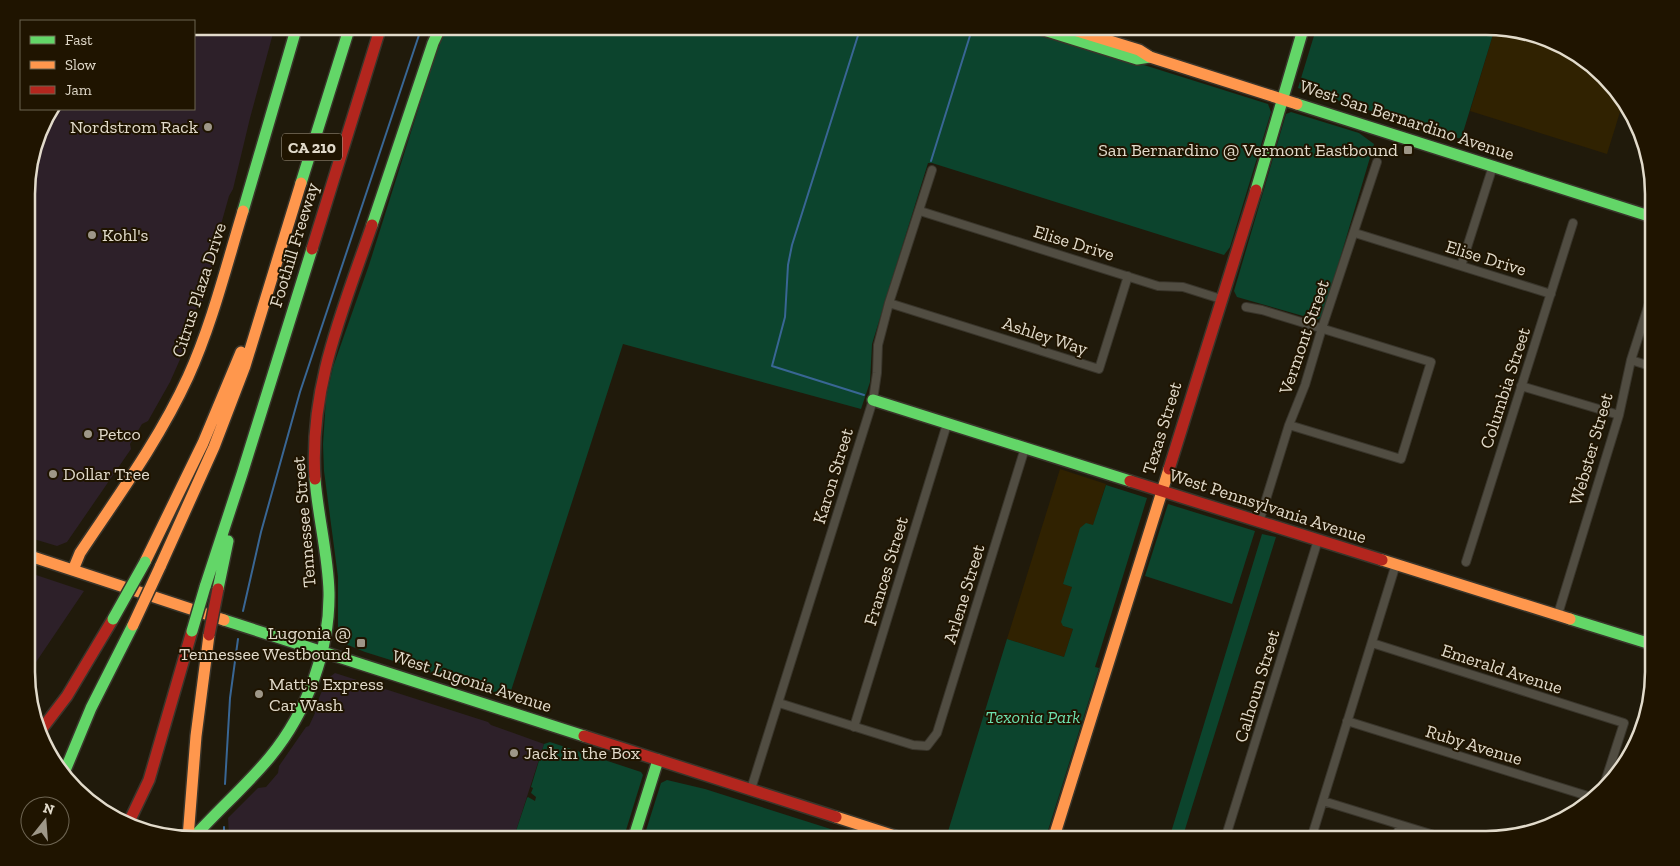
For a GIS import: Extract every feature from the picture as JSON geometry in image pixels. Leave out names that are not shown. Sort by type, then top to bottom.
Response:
[{"type":"main road","name":"Citrus Plaza Drive","points":[[73,570],[80,553],[152,444],[197,358],[210,322],[295,35]]},
{"type":"main road","name":"Foothill Freeway","points":[[275,268],[347,35]]},
{"type":"main road","name":"Foothill Freeway","points":[[242,474],[378,35]]},
{"type":"main road","name":"Tennessee Street","points":[[198,831],[260,768],[287,734],[305,702],[317,672],[323,652],[328,617],[329,588],[316,488],[314,456],[316,410],[320,383],[437,35]]},
{"type":"main road","name":"West San Bernardino Avenue","points":[[1061,35],[1137,59],[1150,57]]},
{"type":"main road","points":[[1070,35],[1096,43],[1106,40]]},
{"type":"main road","name":"West San Bernardino Avenue","points":[[1090,35],[1139,50],[1150,57],[1645,215]]},
{"type":"main road","name":"Texas Street","points":[[1056,831],[1249,210],[1301,35]]},
{"type":"main road","points":[[44,726],[66,696],[145,562],[203,442],[275,268]]},
{"type":"main road","points":[[67,766],[92,708],[133,625],[214,447],[245,366],[275,268]]},
{"type":"main road","name":"West Pennsylvania Avenue","points":[[873,400],[1645,642]]},
{"type":"main road","points":[[131,818],[148,780],[205,587],[242,474]]},
{"type":"main road","points":[[190,831],[190,791],[197,721],[209,635],[242,474]]},
{"type":"main road","name":"West Lugonia Avenue","points":[[35,558],[879,831]]},
{"type":"main road","points":[[636,831],[658,760]]},
{"type":"street","points":[[1106,35],[1106,40]]},
{"type":"street","points":[[1106,40],[1110,35]]},
{"type":"street","name":"Vermont Street","points":[[1259,522],[1377,162]]},
{"type":"street","points":[[1462,266],[1493,166]]},
{"type":"street","name":"Karon Street","points":[[751,789],[873,400],[877,373],[878,345],[889,302],[932,170]]},
{"type":"street","name":"Elise Drive","points":[[920,210],[1158,286],[1189,288],[1221,298]]},
{"type":"street","name":"Columbia Street","points":[[1466,562],[1573,223]]},
{"type":"street","name":"Elise Drive","points":[[1355,233],[1551,294]]},
{"type":"street","name":"Ashley Way","points":[[889,302],[1099,369],[1128,276]]},
{"type":"street","points":[[1246,307],[1262,310],[1431,362],[1401,459],[1290,425]]},
{"type":"street","name":"Webster Street","points":[[1558,614],[1619,415],[1631,360],[1645,316]]},
{"type":"street","points":[[1631,360],[1645,364]]},
{"type":"street","points":[[1522,386],[1619,415]]},
{"type":"street","name":"Frances Street","points":[[854,727],[947,424]]},
{"type":"street","name":"Arlene Street","points":[[854,727],[913,745],[928,746],[937,733],[1025,448]]},
{"type":"street","name":"Calhoun Street","points":[[1228,831],[1318,540]]},
{"type":"street","points":[[1314,831],[1396,564]]},
{"type":"street","name":"Emerald Avenue","points":[[1372,643],[1624,723],[1608,773]]},
{"type":"street","points":[[779,703],[854,727]]},
{"type":"street","name":"Ruby Avenue","points":[[1347,721],[1585,795]]},
{"type":"street","points":[[1323,801],[1420,831]]},
{"type":"street","points":[[1398,831],[1400,825]]},
{"type":"shaded area","points":[[195,35],[273,35],[233,189],[229,196],[220,228],[221,233],[202,303],[196,309],[189,331],[189,339],[170,382],[148,421],[142,424],[130,444],[131,449],[67,542],[57,546],[35,539],[35,184],[40,153],[47,133],[60,110],[195,110]]},
{"type":"shaded area","points":[[1493,35],[1527,40],[1565,56],[1583,68],[1598,82],[1621,110],[1607,154],[1470,111]]},
{"type":"shaded area","points":[[1060,469],[1106,484],[1093,526],[1063,584],[1072,587],[1063,626],[1073,629],[1064,657],[1007,639]]},
{"type":"shaded area","points":[[35,575],[84,591],[35,664]]},
{"type":"shaded area","points":[[335,673],[488,722],[491,725],[544,744],[516,831],[229,831],[228,818],[258,788],[266,787],[278,773],[279,766],[306,727],[309,726],[327,679]]},
{"type":"green space","points":[[443,35],[1049,35],[1268,104],[1271,112],[1230,247],[1224,255],[928,163],[872,344],[870,382],[861,409],[623,344],[509,697],[365,652],[348,645],[338,635],[338,577],[324,471],[323,444],[326,398],[333,367],[369,265],[435,56]]},
{"type":"green space","points":[[1314,35],[1493,35],[1461,139],[1298,88]]},
{"type":"green space","points":[[1291,112],[1359,133],[1374,144],[1323,316],[1317,320],[1237,297],[1234,291],[1286,114]]},
{"type":"green space","name":"Texonia Park","points":[[1106,485],[1147,498],[1095,667],[1099,668],[1048,831],[948,831],[1007,639],[1064,657],[1073,629],[1063,626],[1061,622],[1072,587],[1063,584],[1080,528],[1086,523],[1093,525]]},
{"type":"green space","points":[[1168,504],[1255,531],[1232,604],[1145,576]]},
{"type":"green space","points":[[1262,534],[1276,537],[1184,831],[1171,831]]},
{"type":"green space","points":[[550,742],[641,772],[643,775],[626,831],[516,831],[527,798],[535,801],[536,797],[531,793],[533,788],[531,787],[544,744]]},
{"type":"green space","points":[[667,780],[705,789],[837,831],[646,831],[661,783]]},
{"type":"waterway","points":[[243,611],[261,532],[300,392],[419,35]]},
{"type":"waterway","points":[[858,35],[792,245],[788,265],[785,317],[772,366],[864,395]]},
{"type":"waterway","points":[[931,161],[970,35]]},
{"type":"waterway","points":[[225,784],[230,698],[238,639]]},
{"type":"traffic: fast","points":[[243,211],[294,35]]},
{"type":"traffic: fast","points":[[301,183],[347,35]]},
{"type":"traffic: fast","points":[[372,225],[437,35]]},
{"type":"traffic: fast","points":[[1060,35],[1137,59],[1150,57]]},
{"type":"traffic: fast","points":[[1256,190],[1301,35]]},
{"type":"traffic: fast","points":[[1297,104],[1645,215]]},
{"type":"traffic: fast","points":[[205,587],[312,249]]},
{"type":"traffic: fast","points":[[873,400],[1130,481]]},
{"type":"traffic: fast","points":[[199,831],[251,778],[283,739],[305,700],[321,658],[328,614],[329,592],[315,479]]},
{"type":"traffic: fast","points":[[218,589],[228,541]]},
{"type":"traffic: fast","points":[[113,619],[145,562]]},
{"type":"traffic: fast","points":[[192,631],[205,587]]},
{"type":"traffic: fast","points":[[1570,619],[1645,642]]},
{"type":"traffic: fast","points":[[224,620],[584,736]]},
{"type":"traffic: fast","points":[[67,766],[91,708],[133,625]]},
{"type":"traffic: fast","points":[[636,831],[658,760]]},
{"type":"traffic: slow","points":[[1090,35],[1139,50],[1150,57],[1297,104]]},
{"type":"traffic: slow","points":[[160,567],[214,447],[245,366],[301,183]]},
{"type":"traffic: slow","points":[[73,570],[80,553],[151,445],[188,377],[211,316],[243,211]]},
{"type":"traffic: slow","points":[[145,562],[203,443],[241,352]]},
{"type":"traffic: slow","points":[[1056,831],[1169,469]]},
{"type":"traffic: slow","points":[[35,558],[224,620]]},
{"type":"traffic: slow","points":[[1382,560],[1570,619]]},
{"type":"traffic: slow","points":[[133,625],[160,567]]},
{"type":"traffic: slow","points":[[189,831],[196,736],[209,635]]},
{"type":"traffic: slow","points":[[836,817],[879,831]]},
{"type":"traffic: jam","points":[[312,249],[378,35]]},
{"type":"traffic: jam","points":[[1169,469],[1256,190]]},
{"type":"traffic: jam","points":[[315,479],[317,412],[330,349],[372,225]]},
{"type":"traffic: jam","points":[[1130,481],[1382,560]]},
{"type":"traffic: jam","points":[[209,635],[218,589]]},
{"type":"traffic: jam","points":[[44,726],[67,696],[113,619]]},
{"type":"traffic: jam","points":[[131,818],[149,780],[192,631]]},
{"type":"traffic: jam","points":[[584,736],[836,817]]},
{"type":"place","name":"Nordstrom Rack","points":[[208,127]]},
{"type":"place","name":"San Bernardino @ Vermont Eastbound","points":[[1408,150]]},
{"type":"place","name":"Kohl's","points":[[92,235]]},
{"type":"place","name":"Petco","points":[[88,434]]},
{"type":"place","name":"Dollar Tree","points":[[53,474]]},
{"type":"place","name":"Lugonia @ Tennessee Westbound","points":[[361,643]]},
{"type":"place","name":"Matt's Express Car Wash","points":[[259,694]]},
{"type":"place","name":"Jack in the Box","points":[[514,753]]}]
